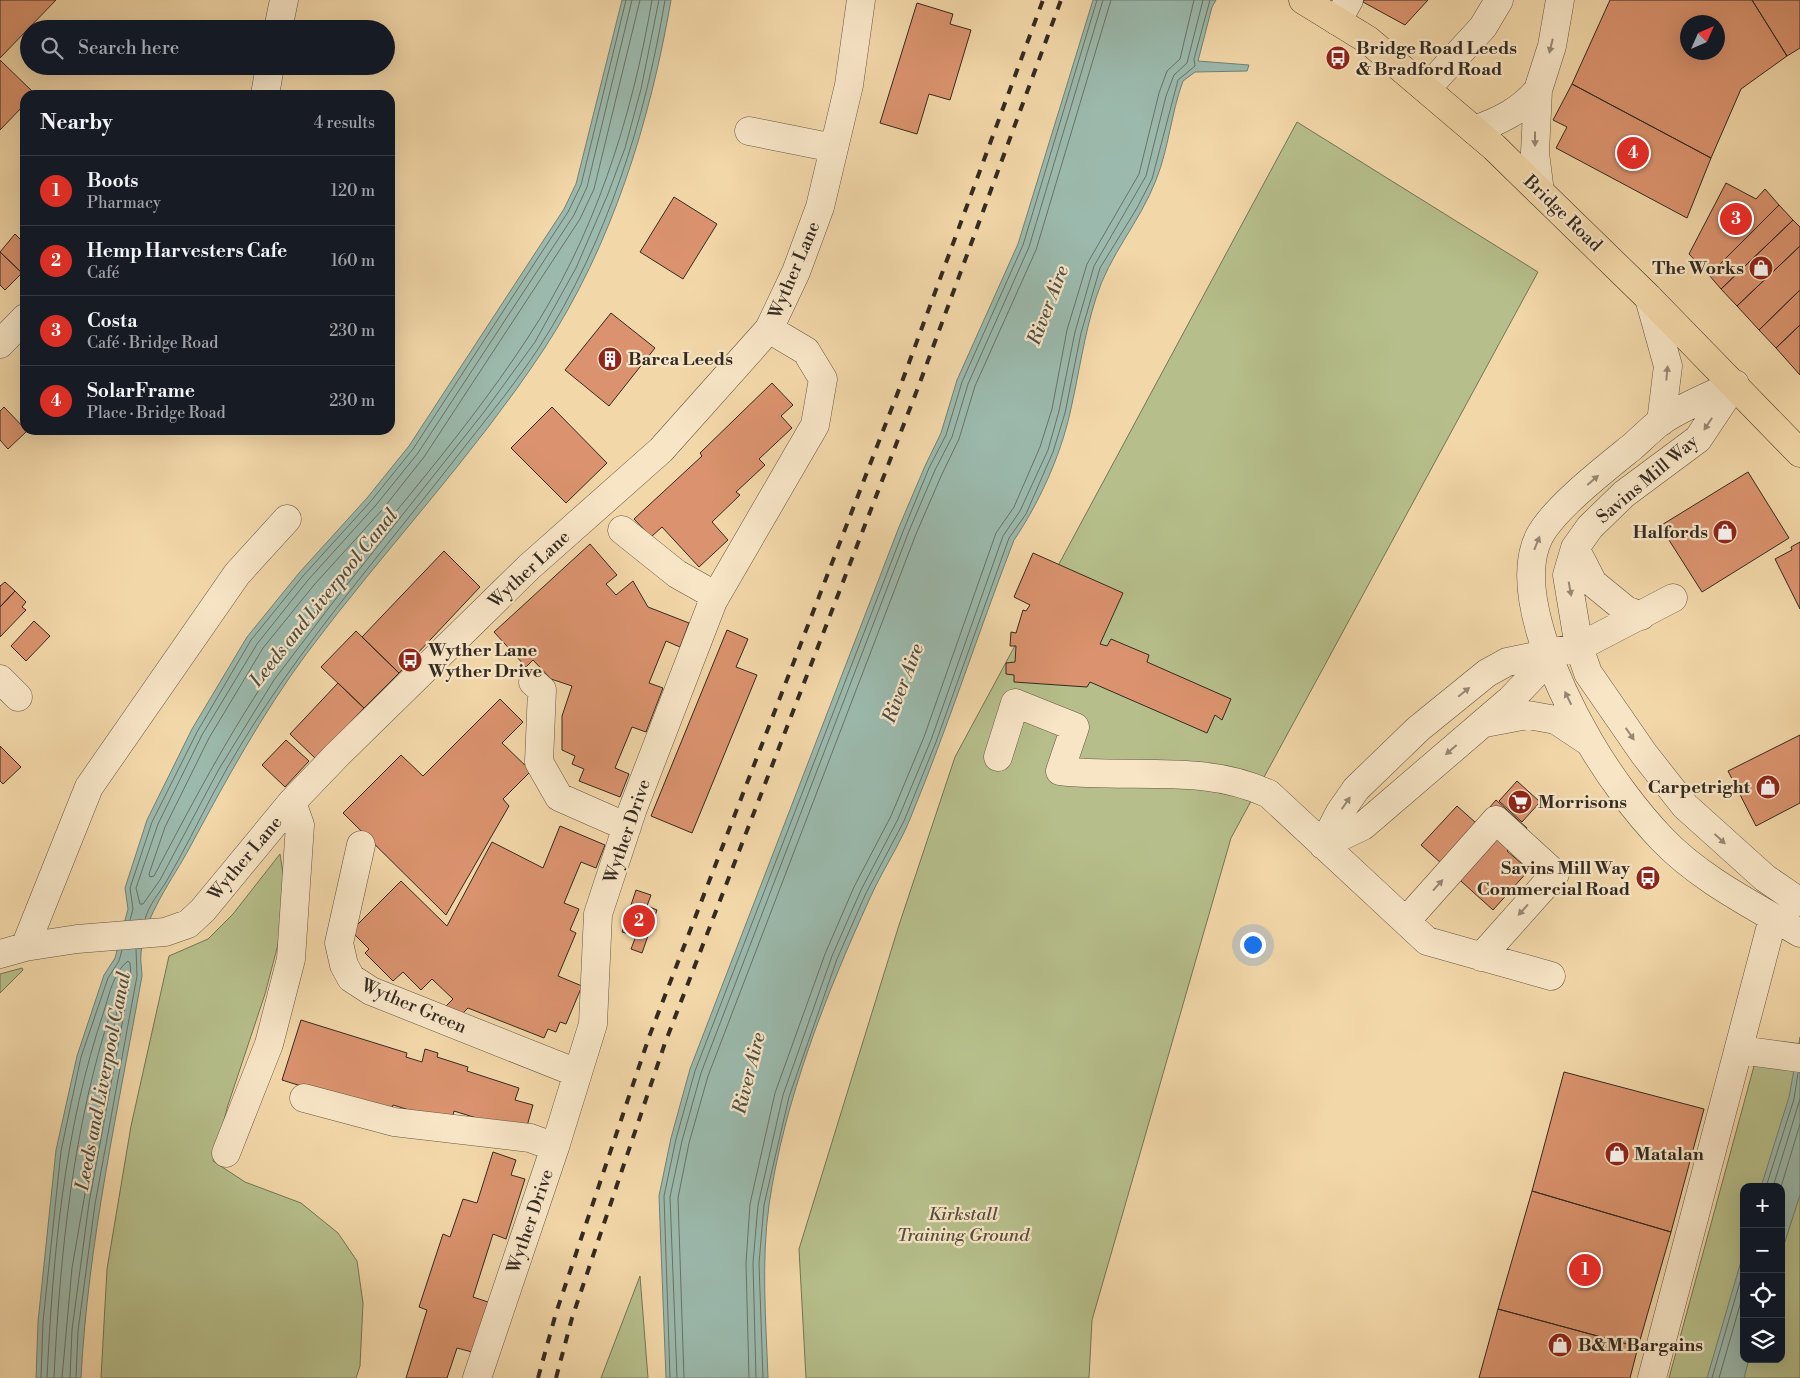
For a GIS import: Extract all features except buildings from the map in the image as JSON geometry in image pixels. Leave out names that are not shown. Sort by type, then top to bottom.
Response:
[{"type":"main road","name":"Bridge Road","points":[[1303,0],[1343,11],[1368,40],[1427,88],[1474,130],[1649,298],[1735,384],[1800,453]]},
{"type":"street","points":[[280,20],[284,0]]},
{"type":"street","name":"Wyther Lane","points":[[12,950],[77,939],[110,938],[165,932],[188,924],[203,910],[292,802],[337,755],[529,567],[661,450],[769,329],[796,272],[820,207],[849,85],[861,0]]},
{"type":"street","points":[[1427,88],[1483,27],[1499,0]]},
{"type":"street","points":[[1540,192],[1535,153],[1538,90],[1552,46],[1560,0]]},
{"type":"street","points":[[266,90],[268,75]]},
{"type":"street","points":[[1474,130],[1513,113],[1526,104],[1538,90]]},
{"type":"street","points":[[749,131],[834,148]]},
{"type":"street","name":"Savins Mill Way","points":[[1649,298],[1668,366],[1661,422]]},
{"type":"street","points":[[0,344],[20,323]]},
{"type":"street","name":"Wyther Drive","points":[[477,1378],[555,1147],[593,1024],[598,914],[626,827],[716,596],[815,425],[823,380],[806,351],[769,329]]},
{"type":"street","name":"Savins Mill Way","points":[[1735,384],[1661,422],[1591,482],[1558,514],[1540,536],[1531,559],[1531,588],[1546,654],[1589,742],[1622,788],[1662,839],[1702,874],[1800,933]]},
{"type":"street","name":"Savins Mill Way","points":[[1735,384],[1698,439],[1624,494],[1590,527],[1575,548],[1567,575],[1580,647],[1588,673],[1644,754],[1684,806],[1766,878],[1800,902]]},
{"type":"street","points":[[12,950],[89,787],[237,574],[287,520]]},
{"type":"street","points":[[622,530],[677,574],[716,596]]},
{"type":"street","points":[[1575,548],[1593,583],[1626,610],[1641,616]]},
{"type":"street","points":[[1323,845],[1340,812],[1356,789],[1418,728],[1488,673],[1506,662],[1580,647],[1673,598]]},
{"type":"street","points":[[1323,845],[1363,826],[1511,699],[1534,675],[1546,654]]},
{"type":"street","points":[[533,682],[542,690],[539,762],[559,797],[626,827]]},
{"type":"street","points":[[998,756],[1015,703],[1075,727],[1060,770],[1091,774],[1190,773],[1257,788],[1269,794],[1426,941],[1551,976]]},
{"type":"street","points":[[1483,723],[1528,715],[1556,720],[1589,742]]},
{"type":"street","points":[[226,1153],[269,1044],[291,959],[300,825],[292,802]]},
{"type":"street","points":[[1406,921],[1496,820],[1555,874],[1481,956]]},
{"type":"street","name":"Wyther Green","points":[[361,845],[339,943],[344,965],[351,978],[371,991],[577,1073]]},
{"type":"street","points":[[1652,1378],[1740,1050],[1773,918]]},
{"type":"street","points":[[1740,1050],[1789,1056]]},
{"type":"street","points":[[304,1098],[394,1122],[530,1138],[555,1147]]},
{"type":"green space","name":"Kirkstall Training Ground","points":[[1297,122],[1538,272],[1231,838],[1092,1320],[1089,1378],[806,1378],[799,1249],[899,925],[955,757]]},
{"type":"green space","points":[[280,854],[288,906],[265,994],[228,1105],[213,1161],[245,1182],[301,1203],[338,1233],[357,1261],[363,1303],[360,1366],[356,1378],[101,1378],[107,1269],[131,1126],[169,956],[208,939],[233,914]]},
{"type":"green space","points":[[22,968],[23,970],[0,993],[0,974]]},
{"type":"green space","points":[[1757,1055],[1800,1065],[1800,1378],[1669,1378]]},
{"type":"green space","points":[[640,1276],[648,1378],[601,1378]]},
{"type":"water","name":"Leeds and Liverpool Canal","points":[[622,0],[671,0],[652,91],[640,137],[609,225],[590,268],[568,309],[517,389],[488,428],[336,615],[275,700],[231,772],[153,912],[143,939],[141,956],[142,976],[97,1226],[90,1277],[81,1378],[36,1378],[38,1322],[56,1150],[77,1056],[104,975],[115,958],[128,909],[125,888],[147,820],[192,729],[247,637],[299,573],[367,498],[409,446],[564,209],[576,184]]},
{"type":"water","name":"River Aire","points":[[1093,0],[1216,0],[1212,7],[1198,61],[1249,65],[1247,71],[1195,72],[1183,81],[1156,180],[1142,210],[1116,253],[1096,298],[1061,446],[1048,479],[1032,511],[1014,540],[910,819],[854,934],[809,1048],[785,1127],[769,1205],[765,1248],[768,1378],[666,1378],[659,1196],[671,1138],[690,1069],[899,527],[941,433],[957,380],[1018,244]]},
{"type":"water","points":[[1800,1037],[1800,1195],[1785,1242],[1785,1183],[1762,1183],[1789,1097]]},
{"type":"water","points":[[1740,1265],[1740,1363],[1748,1363],[1744,1378],[1707,1378]]},
{"type":"railway","points":[[538,1378],[556,1313],[649,1037],[903,379],[1043,0]]},
{"type":"railway","points":[[556,1378],[572,1318],[665,1043],[919,385],[1061,0]]},
{"type":"place","name":"Bridge Road Leeds & Bradford Road","points":[[1338,58]]},
{"type":"place","name":"SolarFrame","points":[[1633,153]]},
{"type":"place","name":"Costa","points":[[1736,219]]},
{"type":"place","name":"The Works","points":[[1761,268]]},
{"type":"place","name":"Barca Leeds","points":[[610,359]]},
{"type":"place","name":"Halfords","points":[[1725,532]]},
{"type":"place","name":"Wyther Lane Wyther Drive","points":[[410,660]]},
{"type":"place","name":"Carpetright","points":[[1768,787]]},
{"type":"place","name":"Morrisons","points":[[1520,802]]},
{"type":"place","name":"Savins Mill Way Commercial Road","points":[[1648,878]]},
{"type":"place","name":"Hemp Harvesters Cafe","points":[[639,921]]},
{"type":"place","name":"Matalan","points":[[1617,1154]]},
{"type":"place","name":"Boots","points":[[1585,1270]]},
{"type":"place","name":"B&M Bargains","points":[[1560,1345]]}]
